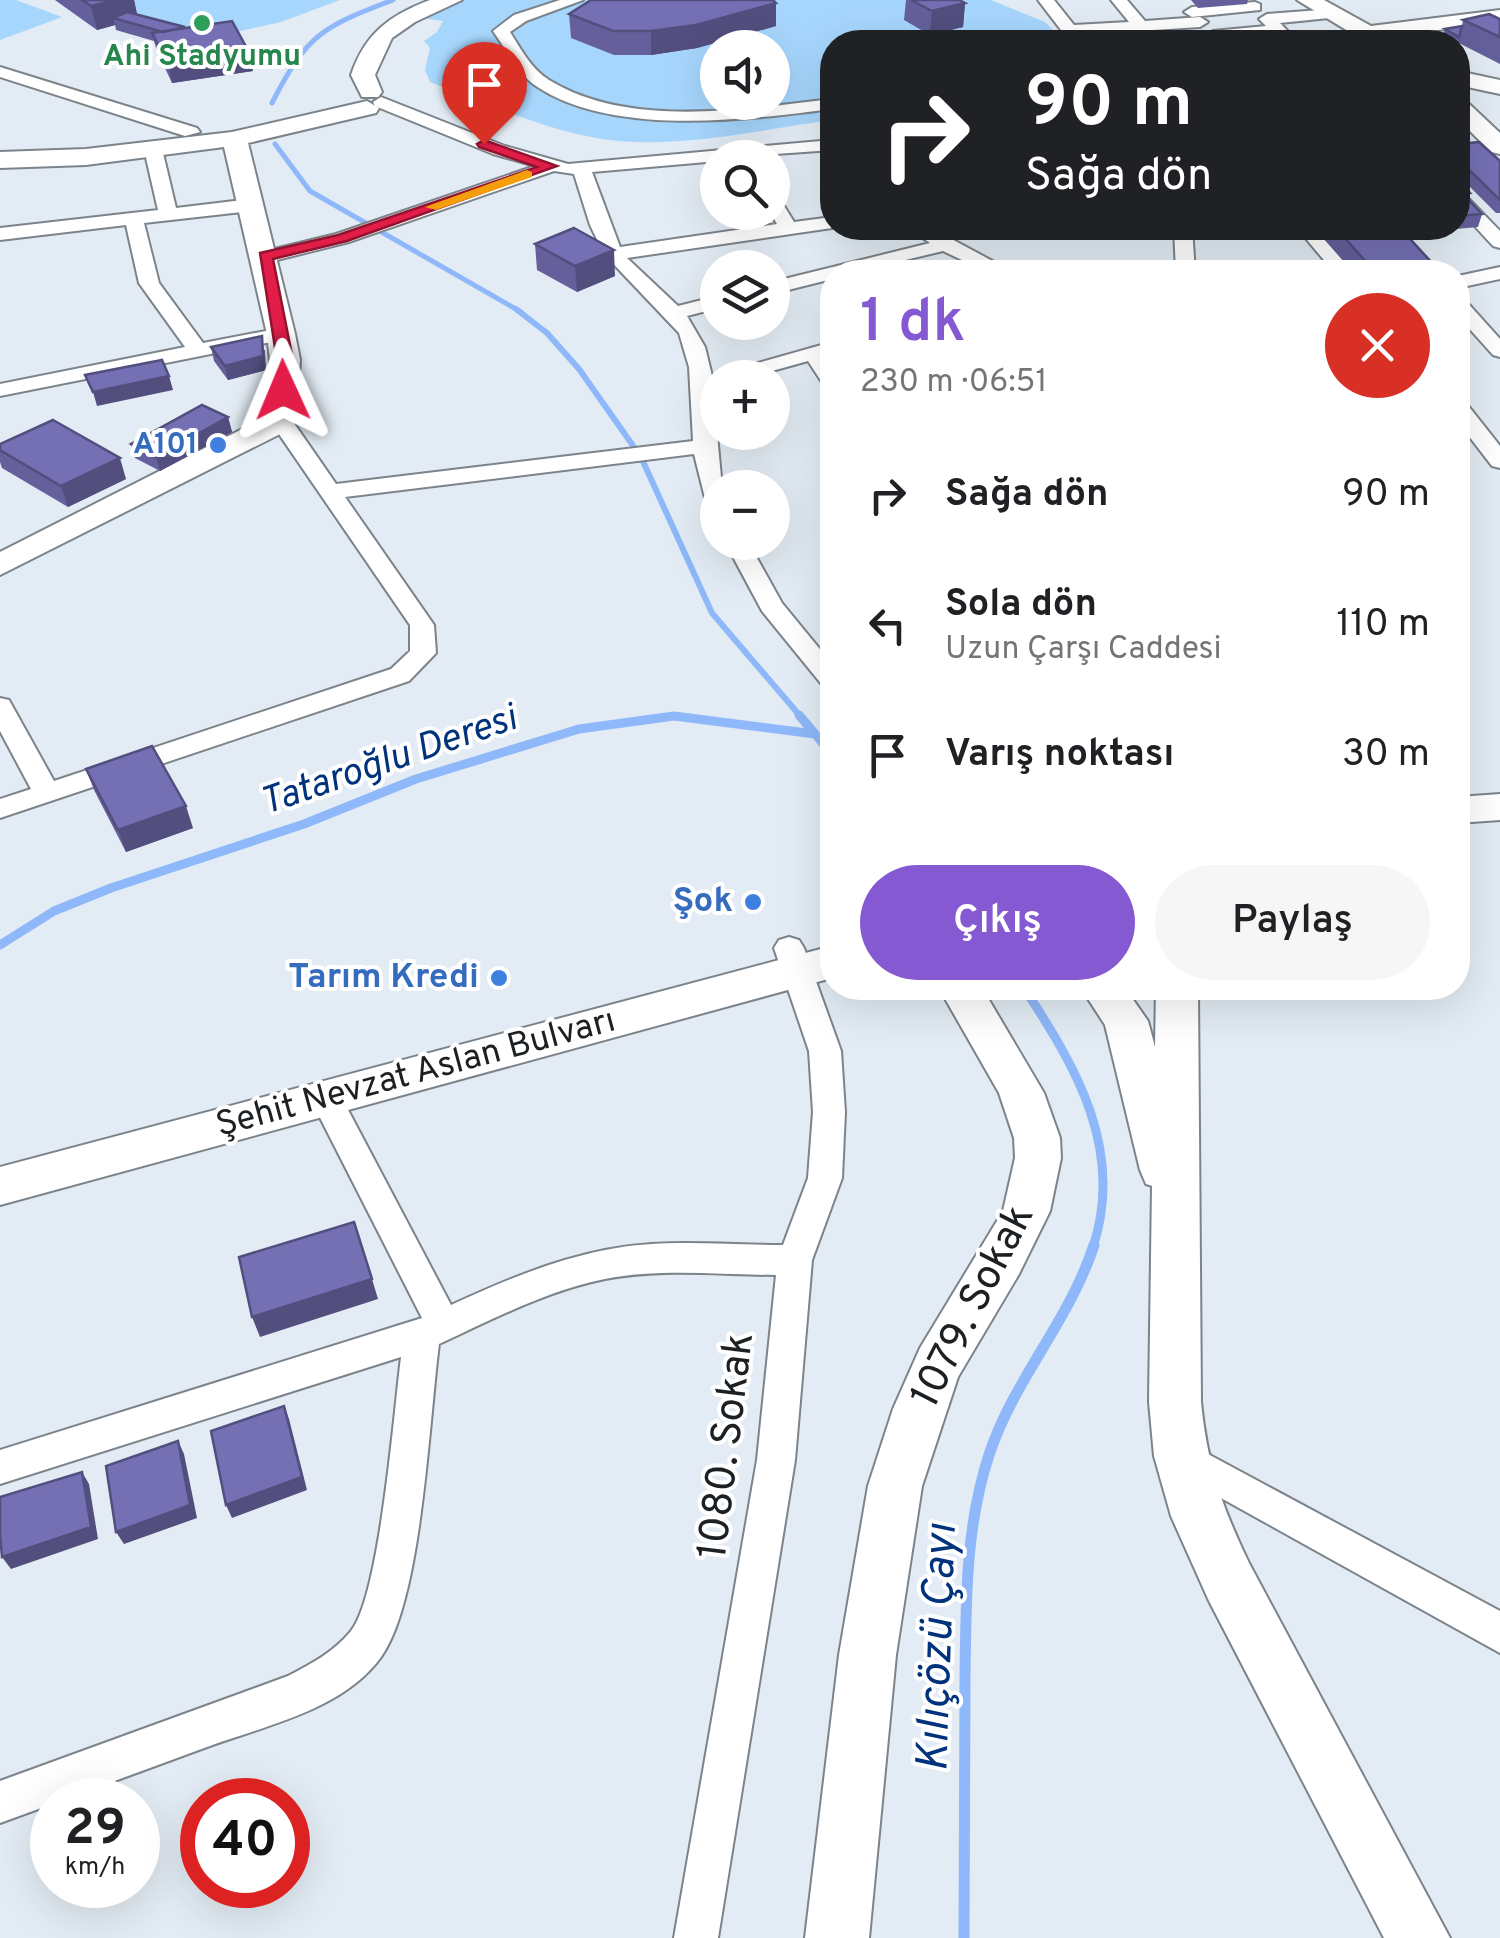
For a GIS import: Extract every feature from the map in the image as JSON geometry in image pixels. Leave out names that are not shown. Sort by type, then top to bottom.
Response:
[{"type":"main road","points":[[339,96],[382,18],[425,0]]},
{"type":"main road","points":[[372,101],[363,75],[384,31],[414,13],[451,0]]},
{"type":"main road","points":[[1308,0],[1331,7],[1371,30]]},
{"type":"main road","points":[[1419,30],[1500,17]]},
{"type":"main road","points":[[1470,81],[1500,87]]},
{"type":"main road","points":[[0,158],[225,132],[339,96],[372,101]]},
{"type":"main road","points":[[1470,97],[1500,124]]},
{"type":"main road","points":[[0,158],[65,159],[153,150],[372,101]]},
{"type":"main road","points":[[1470,118],[1500,147]]},
{"type":"main road","points":[[0,565],[281,421],[285,360],[281,334],[251,204],[225,132]]},
{"type":"main road","points":[[1470,809],[1500,807]]},
{"type":"main road","points":[[1470,827],[1500,826]]},
{"type":"main road","name":"Şehit Nevzat Aslan Bulvarı","points":[[0,1186],[326,1098],[807,960]]},
{"type":"main road","name":"Şehit Nevzat Aslan Bulvarı","points":[[0,1159],[807,960]]},
{"type":"main road","name":"1079. Sokak","points":[[837,1938],[864,1674],[894,1490],[906,1447],[944,1353],[1024,1220],[1036,1184],[1039,1152],[1030,1118],[1011,1074],[967,1000]]},
{"type":"main road","points":[[1114,1004],[1149,1022],[1178,1002]]},
{"type":"main road","points":[[1178,1002],[1175,1402],[1180,1456],[1198,1516],[1228,1582],[1418,1938]]},
{"type":"main road","points":[[1114,1004],[1177,1228]]},
{"type":"street","points":[[575,0],[520,18],[501,30],[542,83],[577,98],[612,108],[681,114],[820,105]]},
{"type":"street","points":[[1046,0],[1070,30]]},
{"type":"street","points":[[1119,0],[1146,30]]},
{"type":"street","points":[[1241,30],[1331,7]]},
{"type":"street","points":[[1115,30],[1192,11],[1268,20]]},
{"type":"street","points":[[1192,11],[1208,30]]},
{"type":"street","points":[[0,72],[225,132]]},
{"type":"street","points":[[372,101],[550,166],[582,169],[700,160]]},
{"type":"street","points":[[790,150],[820,147]]},
{"type":"street","points":[[153,150],[168,215]]},
{"type":"street","points":[[265,256],[342,238],[550,166]]},
{"type":"street","points":[[582,169],[614,254],[672,313],[703,360]]},
{"type":"street","points":[[0,234],[251,204]]},
{"type":"street","points":[[1470,211],[1500,242]]},
{"type":"street","points":[[134,219],[149,283],[198,351]]},
{"type":"street","points":[[790,228],[820,224]]},
{"type":"street","points":[[614,254],[775,230]]},
{"type":"street","points":[[938,240],[978,260]]},
{"type":"street","points":[[1316,240],[1334,260]]},
{"type":"street","points":[[883,260],[944,244]]},
{"type":"street","points":[[1470,279],[1500,273]]},
{"type":"street","points":[[790,284],[820,276]]},
{"type":"street","points":[[672,313],[700,306]]},
{"type":"street","points":[[1470,317],[1500,351]]},
{"type":"street","points":[[0,390],[281,334]]},
{"type":"street","points":[[790,360],[820,353]]},
{"type":"street","points":[[0,808],[400,675],[424,653],[422,625],[281,421]]},
{"type":"street","points":[[1470,424],[1495,456]]},
{"type":"street","points":[[327,492],[700,446]]},
{"type":"street","points":[[1470,454],[1495,456]]},
{"type":"street","points":[[746,560],[771,606],[820,665]]},
{"type":"street","points":[[0,706],[47,794]]},
{"type":"street","name":"1080. Sokak","points":[[696,1938],[776,1460],[794,1260],[825,1178],[829,1112],[824,1050],[807,960]]},
{"type":"street","points":[[0,1802],[299,1693],[340,1670],[366,1644],[380,1618],[432,1329],[326,1098]]},
{"type":"street","points":[[0,1468],[432,1329],[533,1284],[606,1264],[646,1260],[794,1260]]},
{"type":"street","points":[[1180,1456],[1500,1633]]},
{"type":"shaded area","points":[[0,0],[16,0],[62,17],[0,40]]},
{"type":"shaded area","name":"Ahi Stadyumu","points":[[55,0],[340,0],[281,22],[174,46],[116,30],[128,24],[125,22],[97,30]]},
{"type":"shaded area","points":[[461,0],[991,0],[1045,22],[1053,30],[820,30],[820,122],[699,139],[645,142],[570,132],[430,82],[425,70],[430,48],[424,41],[437,32],[443,21],[414,17]]},
{"type":"building","points":[[82,0],[116,0],[91,6]]},
{"type":"building","points":[[591,0],[776,3],[696,25],[613,31],[569,14]]},
{"type":"building","points":[[911,0],[959,0],[965,3],[932,11]]},
{"type":"building","points":[[127,12],[185,27],[163,32],[113,18]]},
{"type":"building","points":[[1489,14],[1500,19],[1500,37],[1463,20]]},
{"type":"building","points":[[232,21],[249,52],[168,64],[152,33]]},
{"type":"building","points":[[1479,142],[1500,161],[1500,200],[1470,171],[1470,143]]},
{"type":"building","points":[[1470,201],[1482,214],[1470,215]]},
{"type":"building","points":[[574,228],[614,250],[575,266],[535,244]]},
{"type":"building","points":[[1347,240],[1411,240],[1429,260],[1364,260]]},
{"type":"building","points":[[262,336],[263,356],[225,366],[211,347]]},
{"type":"building","points":[[162,360],[169,376],[93,392],[85,375]]},
{"type":"building","points":[[202,405],[228,417],[156,457],[131,444]]},
{"type":"building","points":[[53,420],[120,458],[61,486],[0,450],[0,444]]},
{"type":"building","points":[[152,746],[186,806],[118,830],[86,769]]},
{"type":"building","points":[[354,1222],[372,1279],[252,1317],[239,1257]]},
{"type":"building","points":[[284,1406],[302,1477],[226,1505],[211,1431]]},
{"type":"building","points":[[178,1441],[190,1505],[116,1532],[106,1466]]},
{"type":"building","points":[[82,1472],[91,1527],[2,1557],[0,1497]]},
{"type":"waterway","points":[[272,103],[296,62],[319,36],[349,18],[393,0]]},
{"type":"waterway","name":"Kılıçözü Çayı","points":[[275,144],[310,191],[517,310]]},
{"type":"waterway","name":"Kılıçözü Çayı","points":[[517,310],[521,312]]},
{"type":"waterway","name":"Kılıçözü Çayı","points":[[517,310],[547,333],[579,369],[641,457],[712,613],[801,717]]},
{"type":"waterway","name":"Kılıçözü Çayı","points":[[799,715],[820,740]]},
{"type":"waterway","name":"Tataroğlu Deresi","points":[[0,945],[54,911],[111,888],[304,824],[416,779],[579,729],[667,717]]},
{"type":"waterway","name":"Tataroğlu Deresi","points":[[667,717],[682,717]]},
{"type":"waterway","name":"Tataroğlu Deresi","points":[[667,717],[682,717]]},
{"type":"waterway","name":"Tataroğlu Deresi","points":[[682,717],[815,734]]},
{"type":"waterway","name":"Kılıçözü Çayı","points":[[1031,1000],[1077,1079],[1099,1143],[1103,1177],[1093,1247]]},
{"type":"waterway","name":"Kılıçözü Çayı","points":[[964,1938],[966,1623],[975,1510],[1000,1427],[1071,1299],[1094,1245]]},
{"type":"slow traffic","points":[[432,207],[527,174]]},
{"type":"place","name":"Ahi Stadyumu","points":[[202,23]]},
{"type":"place","name":"A101","points":[[218,445]]},
{"type":"place","name":"Şok","points":[[753,902]]},
{"type":"place","name":"Tarım Kredi","points":[[499,978]]},
{"type":"route","points":[[283,390],[285,360],[265,256],[342,238],[550,166],[484,144]]}]
